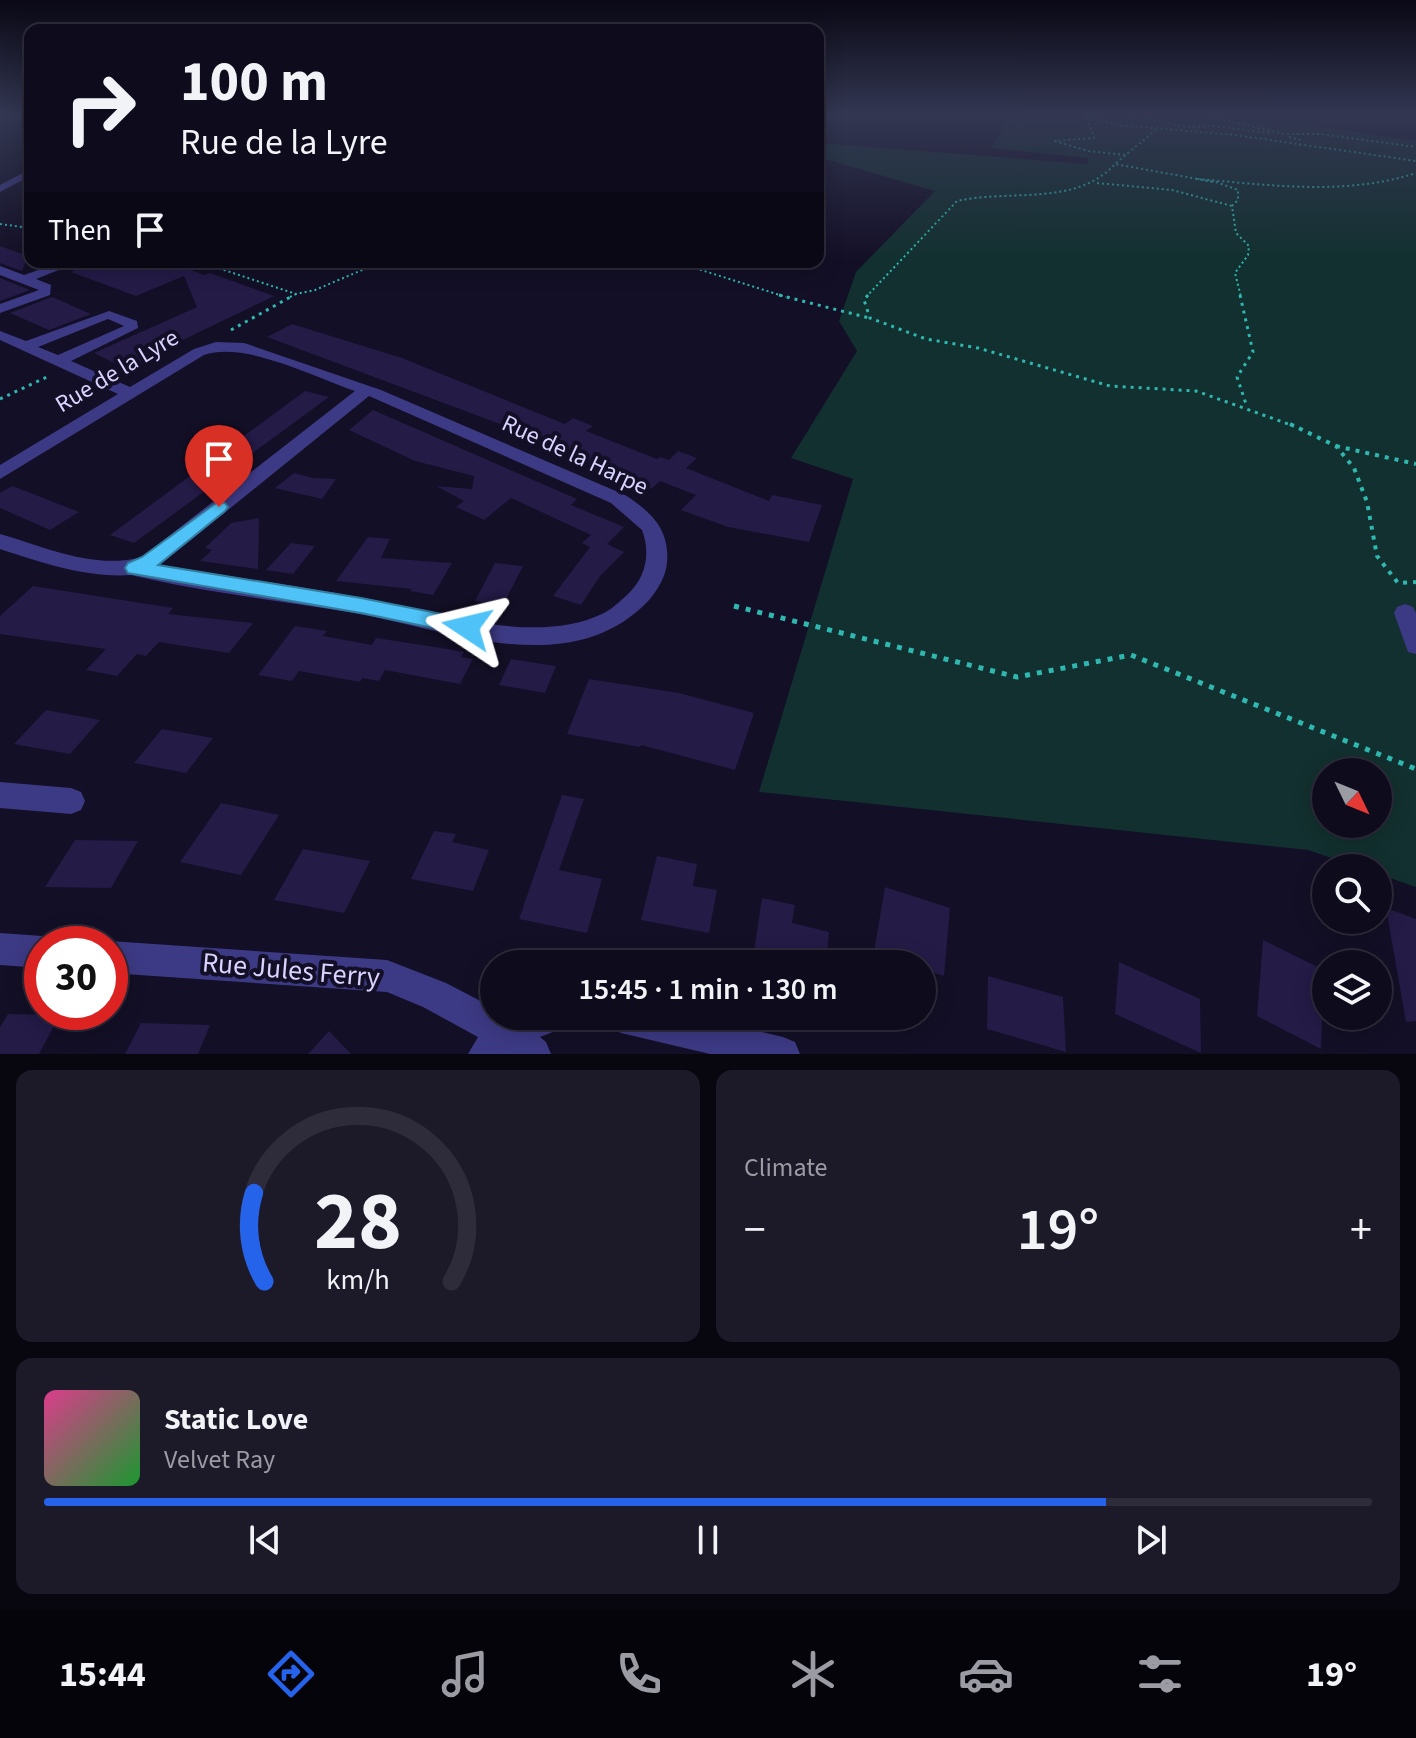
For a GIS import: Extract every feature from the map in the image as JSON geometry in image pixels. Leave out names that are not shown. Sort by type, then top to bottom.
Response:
[{"type":"street","points":[[0,189],[24,175]]},
{"type":"street","points":[[25,279],[56,268]]},
{"type":"street","points":[[0,270],[46,288],[45,292],[0,309]]},
{"type":"street","points":[[27,346],[101,316],[109,315],[132,324],[131,328],[64,363]]},
{"type":"street","points":[[0,335],[129,393]]},
{"type":"street","name":"Rue de la Lyre","points":[[0,473],[129,393],[199,352],[216,346],[244,347],[363,392]]},
{"type":"street","points":[[0,541],[64,563],[135,568],[174,543],[363,392]]},
{"type":"street","name":"Rue de la Harpe","points":[[135,568],[520,635],[555,635],[597,626],[630,608],[647,586],[657,566],[658,538],[646,518],[618,499],[375,393],[363,392]]},
{"type":"street","points":[[1405,613],[1416,645]]},
{"type":"street","points":[[0,795],[71,801]]},
{"type":"street","points":[[0,949],[24,951]]},
{"type":"street","name":"Rue Jules Ferry","points":[[128,958],[387,976],[434,995],[495,1044],[534,1054]]},
{"type":"street","points":[[495,1044],[523,1030]]},
{"type":"street","points":[[681,1030],[783,1054]]},
{"type":"path","points":[[870,318],[864,300],[953,202],[1014,192],[1079,189],[1110,174],[1115,164],[1214,182]]},
{"type":"path","points":[[1232,206],[1238,200],[1238,190],[1198,179],[1333,186],[1403,179],[1416,173]]},
{"type":"path","points":[[1094,183],[1172,190],[1232,206]]},
{"type":"path","points":[[1232,206],[1236,233],[1249,246],[1248,255],[1235,273],[1241,294],[1243,322],[1253,352],[1237,377],[1247,407]]},
{"type":"path","points":[[0,224],[24,227]]},
{"type":"path","points":[[218,268],[296,294]]},
{"type":"path","points":[[199,352],[198,348],[296,294],[315,290],[367,268]]},
{"type":"path","points":[[695,268],[788,298],[870,318],[926,339],[978,348],[1110,386],[1196,391],[1288,423],[1336,446],[1416,464]]},
{"type":"path","points":[[0,399],[64,363]]},
{"type":"path","points":[[1336,446],[1354,468],[1367,502],[1377,556],[1398,583],[1416,582]]},
{"type":"path","points":[[734,606],[1017,677],[1131,655],[1416,769]]},
{"type":"green space","points":[[839,163],[1416,163],[1416,887],[1392,879],[1392,854],[1320,854],[1308,850],[759,792],[853,479],[791,458],[857,351],[839,321],[856,272],[935,191]]},
{"type":"building","points":[[0,246],[24,255],[22,271],[0,263]]},
{"type":"building","points":[[81,268],[185,268],[204,275],[210,273],[274,296],[164,349],[169,351],[129,370],[94,353],[197,307],[184,276],[136,296],[71,272]]},
{"type":"building","points":[[0,278],[30,290],[0,301]]},
{"type":"building","points":[[52,297],[91,314],[49,330],[10,313]]},
{"type":"building","points":[[292,324],[402,358],[565,424],[573,418],[593,426],[586,431],[657,459],[669,460],[678,451],[697,458],[686,468],[769,501],[772,495],[822,505],[809,542],[728,527],[681,510],[696,495],[660,481],[651,489],[511,428],[267,337]]},
{"type":"building","points":[[305,391],[329,397],[246,458],[222,452]]},
{"type":"building","points":[[373,410],[577,499],[571,505],[624,527],[607,544],[624,552],[600,576],[581,605],[553,596],[590,547],[582,543],[591,535],[511,498],[484,520],[456,507],[464,501],[436,486],[472,489],[474,476],[415,461],[349,430]]},
{"type":"building","points":[[217,456],[215,483],[190,502],[134,543],[110,535]]},
{"type":"building","points":[[294,473],[336,479],[322,499],[275,488]]},
{"type":"building","points":[[12,486],[79,512],[50,530],[0,508],[0,493]]},
{"type":"building","points":[[259,518],[258,569],[200,561],[212,550],[205,548],[231,523]]},
{"type":"building","points":[[368,537],[390,539],[381,558],[452,563],[433,595],[410,591],[412,589],[336,581]]},
{"type":"building","points":[[291,543],[315,546],[293,574],[266,570]]},
{"type":"building","points":[[495,563],[523,566],[503,605],[475,601]]},
{"type":"building","points":[[33,586],[173,608],[168,614],[253,623],[229,653],[159,642],[146,656],[137,654],[117,676],[86,670],[106,649],[0,634],[0,616]]},
{"type":"building","points":[[295,626],[327,631],[323,636],[372,645],[376,638],[464,652],[461,657],[473,659],[460,684],[385,670],[379,681],[362,678],[360,682],[299,671],[292,681],[258,675]]},
{"type":"building","points":[[511,659],[556,666],[545,693],[499,685]]},
{"type":"building","points":[[589,679],[679,693],[754,713],[735,770],[641,745],[567,734]]},
{"type":"building","points":[[46,710],[100,720],[70,754],[14,744]]},
{"type":"building","points":[[162,729],[213,738],[186,773],[134,763]]},
{"type":"building","points":[[562,795],[584,799],[559,870],[602,879],[587,933],[519,919]]},
{"type":"building","points":[[221,803],[279,815],[241,875],[180,862]]},
{"type":"building","points":[[434,831],[456,834],[452,842],[489,850],[473,891],[411,879]]},
{"type":"building","points":[[75,840],[138,841],[111,888],[45,887]]},
{"type":"building","points":[[303,849],[370,861],[344,913],[274,900]]},
{"type":"building","points":[[657,856],[697,864],[693,886],[717,890],[709,933],[641,920]]},
{"type":"building","points":[[885,887],[950,908],[944,976],[936,973],[936,950],[874,950]]},
{"type":"building","points":[[762,898],[795,905],[792,923],[829,932],[827,950],[754,950]]},
{"type":"building","points":[[1392,910],[1416,919],[1416,1021],[1406,1022],[1391,934]]},
{"type":"building","points":[[1263,940],[1312,964],[1312,1030],[1322,1030],[1321,1049],[1257,1016]]},
{"type":"building","points":[[1119,962],[1200,999],[1201,1053],[1115,1014]]},
{"type":"building","points":[[988,976],[1063,997],[1066,1052],[987,1029]]},
{"type":"building","points":[[8,1014],[24,1014],[24,1030],[52,1030],[39,1054],[0,1054],[0,1027]]},
{"type":"building","points":[[141,1023],[210,1025],[198,1054],[125,1054]]},
{"type":"building","points":[[329,1031],[351,1054],[308,1054]]},
{"type":"route","points":[[219,507],[149,562],[135,568],[361,605],[467,627]]}]
